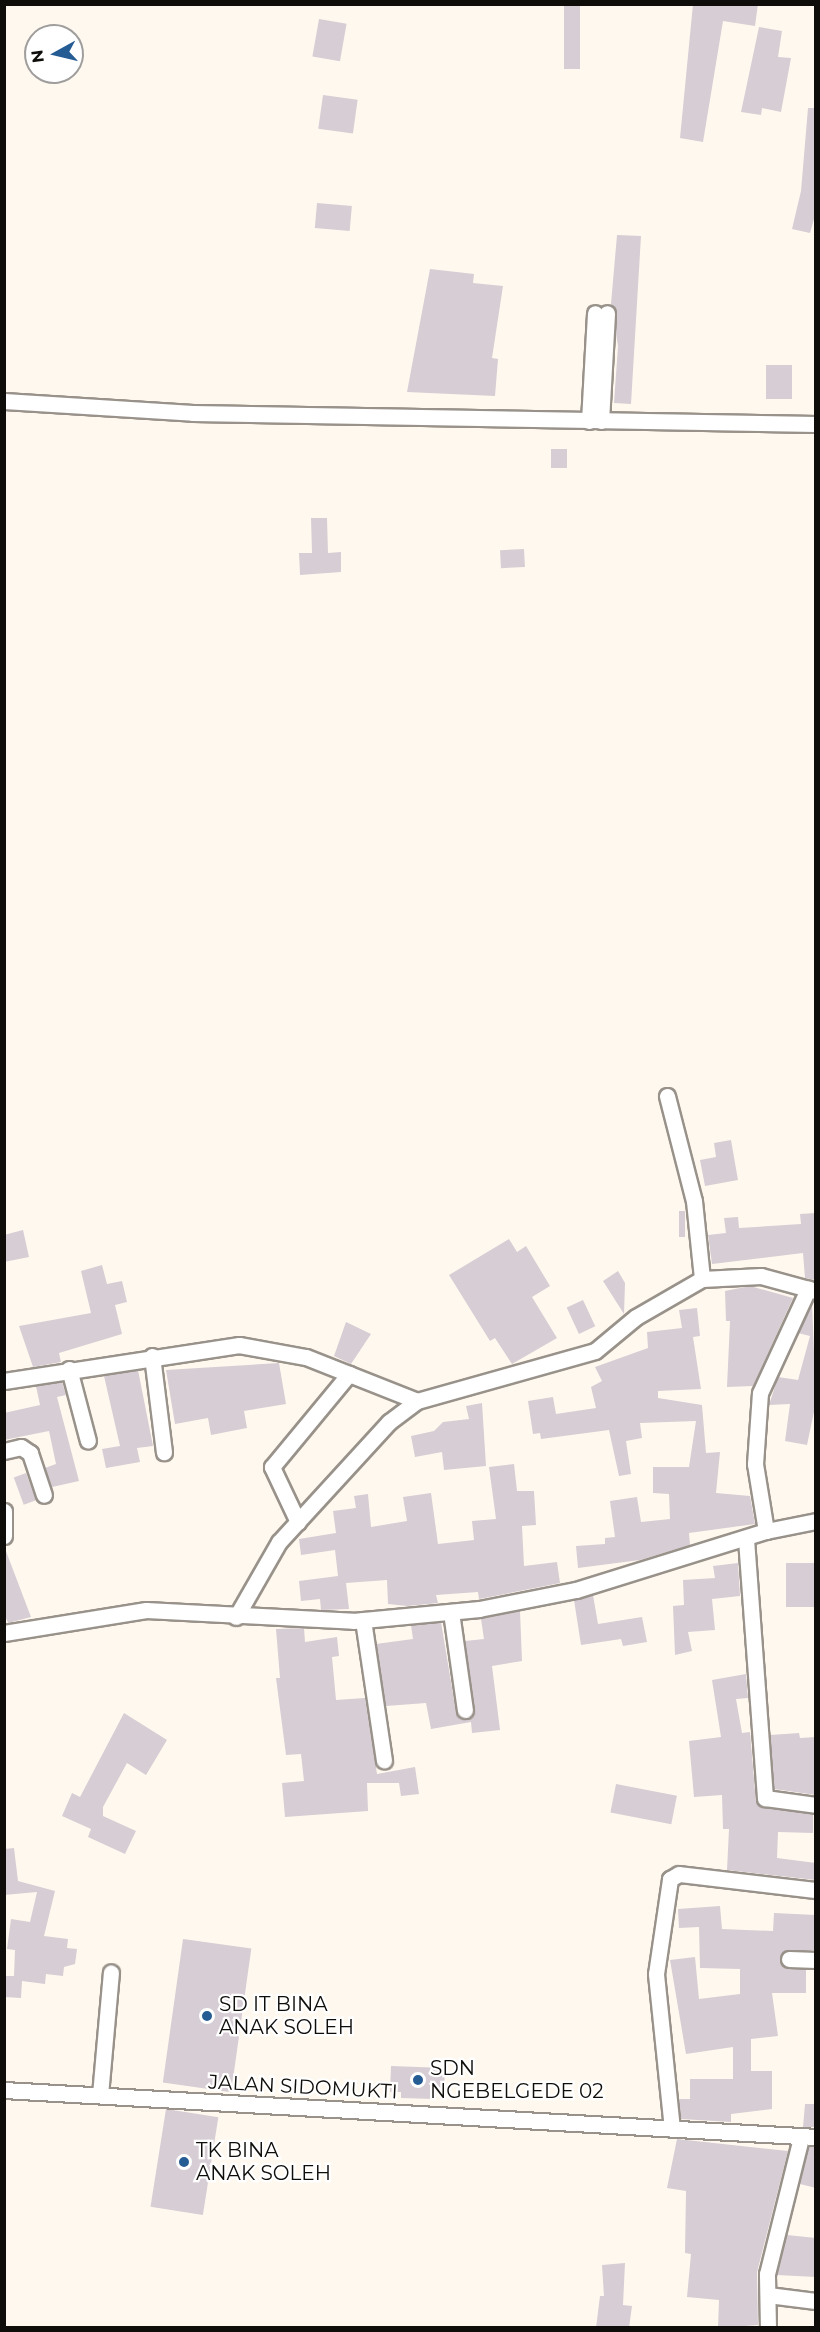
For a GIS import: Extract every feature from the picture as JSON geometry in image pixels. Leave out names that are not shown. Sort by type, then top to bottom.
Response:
[{"type":"street","points":[[595,421],[601,313]]},
{"type":"street","points":[[4,401],[193,413],[816,424]]},
{"type":"street","points":[[667,1096],[694,1201],[702,1279]]},
{"type":"street","points":[[236,1617],[279,1542],[389,1422],[417,1401],[595,1350],[636,1317],[702,1279],[761,1276],[812,1290],[760,1393],[755,1464],[766,1531]]},
{"type":"street","points":[[4,1381],[152,1356],[239,1345],[306,1357],[417,1401]]},
{"type":"street","points":[[152,1356],[164,1452]]},
{"type":"street","points":[[69,1369],[88,1441]]},
{"type":"street","points":[[298,1522],[272,1467],[349,1374]]},
{"type":"street","points":[[4,1451],[21,1448],[30,1453],[44,1495]]},
{"type":"street","points":[[4,1511],[4,1536]]},
{"type":"street","points":[[4,1634],[147,1610],[236,1617],[363,1620],[451,1612],[576,1590],[766,1531],[816,1521]]},
{"type":"street","points":[[746,1539],[765,1798],[816,1805]]},
{"type":"street","points":[[451,1612],[465,1710]]},
{"type":"street","points":[[363,1620],[384,1760]]},
{"type":"street","points":[[672,2129],[656,1974],[670,1879],[680,1874],[816,1890]]},
{"type":"street","points":[[789,1959],[816,1960]]},
{"type":"street","points":[[100,2095],[111,1972]]},
{"type":"street","name":"JALAN SIDOMUKTI","points":[[4,2090],[808,2138]]},
{"type":"street","points":[[768,2328],[766,2274],[808,2138]]},
{"type":"street","points":[[768,2295],[816,2301]]},
{"type":"building","points":[[564,4],[580,4],[580,69],[564,69]]},
{"type":"building","points":[[693,4],[758,4],[755,26],[723,21],[703,142],[680,138]]},
{"type":"building","points":[[319,19],[347,24],[340,61],[312,56]]},
{"type":"building","points":[[759,27],[782,31],[778,57],[791,58],[781,112],[762,108],[761,115],[741,112]]},
{"type":"building","points":[[323,95],[358,100],[353,134],[318,129]]},
{"type":"building","points":[[808,108],[816,108],[816,212],[810,233],[792,229],[801,191]]},
{"type":"building","points":[[317,203],[352,206],[350,231],[315,228]]},
{"type":"building","points":[[617,235],[641,236],[631,404],[614,403],[618,346],[611,304]]},
{"type":"building","points":[[430,269],[474,274],[473,283],[503,286],[492,358],[498,359],[495,396],[407,392]]},
{"type":"building","points":[[766,365],[792,365],[792,399],[766,399]]},
{"type":"building","points":[[551,449],[567,449],[567,468],[551,468]]},
{"type":"building","points":[[311,518],[327,518],[328,553],[341,552],[341,572],[300,575],[299,553],[312,553]]},
{"type":"building","points":[[524,549],[525,567],[501,568],[500,550]]},
{"type":"building","points":[[731,1140],[738,1180],[705,1186],[700,1160],[716,1157],[714,1143]]},
{"type":"building","points":[[679,1211],[685,1211],[685,1237],[679,1237]]},
{"type":"building","points":[[816,1213],[816,1280],[805,1278],[803,1253],[712,1264],[708,1235],[726,1233],[724,1218],[738,1217],[739,1228],[801,1224],[800,1214]]},
{"type":"building","points":[[23,1230],[29,1257],[4,1262],[4,1235]]},
{"type":"building","points":[[509,1239],[517,1252],[526,1246],[550,1286],[532,1297],[557,1338],[512,1364],[495,1338],[490,1341],[449,1275]]},
{"type":"building","points":[[102,1265],[107,1284],[122,1281],[127,1302],[115,1305],[122,1334],[59,1353],[61,1362],[33,1367],[19,1326],[91,1313],[81,1271]]},
{"type":"building","points":[[618,1271],[625,1283],[624,1314],[603,1281]]},
{"type":"building","points":[[750,1286],[793,1298],[753,1386],[727,1387],[730,1321],[726,1321],[725,1291]]},
{"type":"building","points":[[583,1300],[595,1326],[579,1334],[567,1308]]},
{"type":"building","points":[[812,1303],[816,1402],[807,1445],[785,1441],[790,1404],[769,1405],[778,1377],[798,1380],[810,1336],[798,1333]]},
{"type":"building","points":[[697,1308],[700,1336],[693,1337],[701,1389],[658,1391],[658,1398],[702,1405],[706,1453],[720,1452],[716,1493],[750,1496],[755,1524],[689,1533],[690,1545],[640,1560],[578,1568],[576,1546],[605,1544],[605,1538],[615,1537],[610,1501],[637,1497],[641,1522],[670,1519],[669,1494],[653,1493],[653,1467],[689,1467],[696,1421],[640,1423],[642,1438],[626,1441],[631,1474],[619,1476],[609,1430],[541,1439],[540,1433],[533,1434],[528,1401],[553,1397],[556,1414],[596,1408],[591,1387],[602,1381],[595,1367],[648,1348],[647,1332],[682,1328],[679,1310]]},
{"type":"building","points":[[346,1322],[371,1334],[351,1364],[334,1356]]},
{"type":"building","points":[[279,1363],[286,1404],[244,1411],[247,1428],[211,1435],[208,1418],[175,1424],[166,1370]]},
{"type":"building","points":[[138,1370],[153,1446],[137,1448],[140,1462],[106,1468],[102,1449],[120,1446],[104,1376]]},
{"type":"building","points":[[62,1382],[66,1395],[57,1397],[79,1481],[52,1487],[45,1468],[56,1464],[49,1431],[4,1440],[4,1413],[40,1405],[36,1386]]},
{"type":"building","points":[[482,1403],[486,1466],[444,1470],[442,1452],[415,1457],[411,1436],[434,1431],[443,1422],[469,1419],[466,1406]]},
{"type":"building","points":[[514,1464],[517,1491],[534,1491],[536,1525],[522,1526],[524,1566],[557,1562],[560,1583],[479,1599],[478,1592],[436,1595],[438,1603],[407,1606],[388,1604],[387,1580],[346,1583],[349,1609],[321,1610],[320,1599],[301,1601],[299,1581],[338,1576],[335,1550],[301,1555],[299,1539],[336,1533],[333,1511],[356,1508],[354,1496],[368,1494],[371,1527],[407,1521],[403,1497],[431,1493],[438,1544],[474,1540],[472,1521],[496,1519],[489,1467]]},
{"type":"building","points":[[26,1473],[36,1500],[24,1505],[14,1477]]},
{"type":"building","points":[[4,1546],[31,1617],[8,1623],[4,1613]]},
{"type":"building","points":[[738,1563],[740,1596],[712,1599],[715,1630],[688,1632],[692,1651],[675,1655],[673,1606],[684,1605],[683,1580],[715,1578],[713,1566]]},
{"type":"building","points":[[786,1563],[816,1563],[816,1607],[786,1607]]},
{"type":"building","points":[[593,1595],[598,1624],[642,1617],[647,1642],[623,1646],[621,1639],[581,1645],[574,1600]]},
{"type":"building","points":[[520,1611],[522,1661],[492,1666],[500,1730],[472,1733],[471,1722],[431,1729],[426,1703],[386,1706],[376,1644],[413,1639],[411,1625],[441,1622],[456,1712],[462,1719],[471,1718],[475,1709],[465,1641],[484,1639],[481,1619]]},
{"type":"building","points":[[304,1628],[305,1642],[337,1637],[339,1656],[332,1657],[336,1700],[365,1698],[377,1774],[415,1767],[419,1794],[401,1796],[399,1783],[367,1783],[368,1811],[285,1817],[282,1783],[304,1781],[301,1754],[286,1755],[276,1678],[280,1678],[276,1629]]},
{"type":"building","points":[[746,1674],[748,1698],[736,1699],[742,1733],[750,1732],[756,1802],[813,1814],[813,1833],[778,1832],[777,1858],[816,1863],[816,1880],[727,1870],[729,1829],[723,1829],[722,1795],[694,1797],[689,1741],[721,1737],[712,1680]]},
{"type":"building","points":[[124,1713],[167,1740],[146,1775],[127,1763],[103,1807],[103,1816],[136,1831],[125,1854],[88,1837],[91,1829],[62,1816],[72,1793],[80,1797]]},
{"type":"building","points":[[799,1733],[800,1738],[816,1737],[816,1795],[774,1789],[770,1735]]},
{"type":"building","points":[[616,1784],[677,1796],[671,1824],[610,1812]]},
{"type":"building","points":[[14,1848],[18,1881],[55,1891],[44,1936],[68,1939],[67,1948],[77,1949],[75,1964],[64,1967],[63,1976],[46,1974],[45,1984],[22,1981],[21,1998],[4,1997],[4,1976],[14,1976],[15,1950],[7,1949],[11,1919],[30,1922],[37,1892],[4,1895],[4,1849]]},
{"type":"building","points":[[720,1906],[722,1929],[773,1931],[774,1913],[816,1915],[816,1950],[781,1953],[783,1967],[806,1969],[806,1993],[772,1993],[778,2036],[751,2039],[751,2071],[772,2071],[772,2109],[731,2114],[731,2122],[681,2119],[679,2099],[690,2099],[690,2079],[733,2079],[733,2047],[686,2054],[670,1960],[695,1957],[699,1999],[740,1994],[740,1969],[700,1968],[699,1927],[679,1928],[678,1909]]},
{"type":"building","name":"SD IT BINA ANAK SOLEH","points":[[183,1939],[251,1949],[231,2092],[163,2083]]},
{"type":"building","name":"SDN NGEBELGEDE 02","points":[[391,2066],[445,2068],[444,2094],[434,2093],[434,2099],[401,2098],[401,2092],[390,2092]]},
{"type":"building","points":[[805,2104],[816,2104],[816,2127],[803,2127]]},
{"type":"building","name":"TK BINA ANAK SOLEH","points":[[166,2109],[218,2117],[203,2215],[151,2207]]},
{"type":"building","points":[[677,2139],[788,2151],[757,2272],[758,2325],[718,2328],[719,2300],[687,2297],[691,2254],[685,2253],[686,2191],[667,2188]]},
{"type":"building","points":[[809,2146],[816,2147],[816,2188],[800,2184]]},
{"type":"building","points":[[787,2235],[816,2238],[816,2277],[777,2275]]},
{"type":"building","points":[[625,2263],[623,2305],[632,2306],[629,2328],[596,2328],[600,2296],[604,2296],[602,2265]]},
{"type":"place","name":"SD IT BINA ANAK SOLEH","points":[[207,2016]]},
{"type":"place","name":"SDN NGEBELGEDE 02","points":[[418,2080]]},
{"type":"place","name":"TK BINA ANAK SOLEH","points":[[184,2162]]}]
